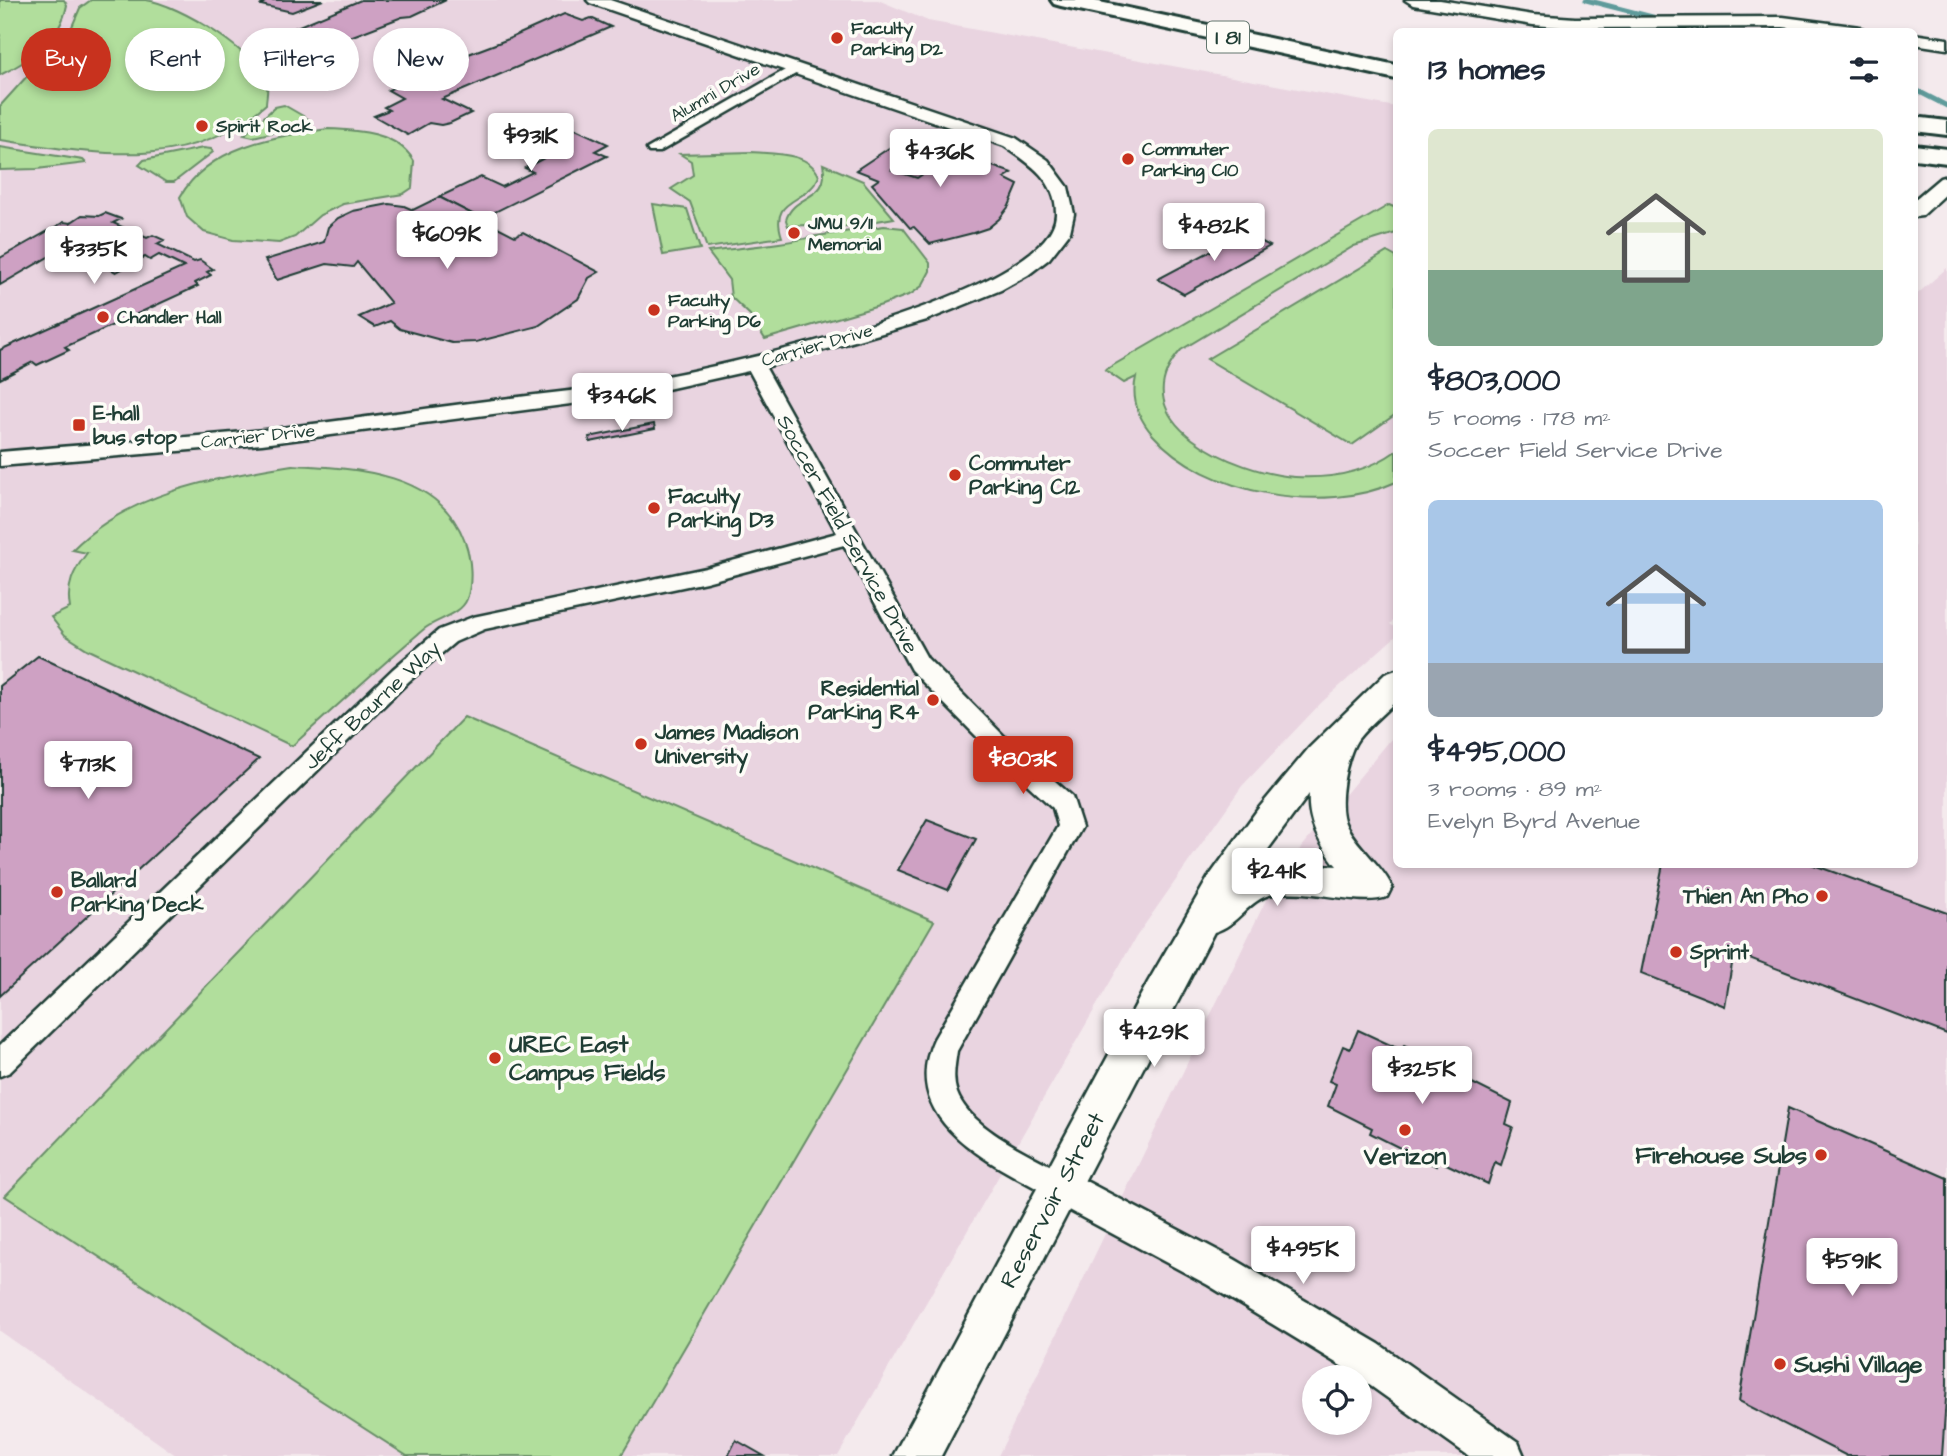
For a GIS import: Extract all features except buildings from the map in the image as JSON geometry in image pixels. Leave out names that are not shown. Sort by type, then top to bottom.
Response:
[{"type":"highway","name":"I 81","points":[[1061,0],[1393,71]]},
{"type":"highway","name":"I 81","points":[[1167,1],[1216,12]]},
{"type":"highway","points":[[1918,124],[1947,128]]},
{"type":"highway","points":[[1918,152],[1947,156]]},
{"type":"main road","points":[[1918,207],[1947,182]]},
{"type":"main road","name":"Reservoir Street","points":[[916,1456],[1220,889],[1270,819],[1345,731],[1393,685]]},
{"type":"main road","points":[[1186,948],[1237,895],[1260,883],[1287,876],[1375,887],[1341,847],[1324,811],[1327,782],[1345,731]]},
{"type":"street","name":"Carrier Drive","points":[[0,459],[138,449],[292,433],[640,388],[754,363],[920,316],[1003,281],[1032,264],[1050,247],[1060,232],[1065,214],[1063,196],[1051,174],[1030,154],[1010,142],[595,0]]},
{"type":"street","points":[[1413,0],[1533,20],[1575,23],[1773,22],[1825,28]]},
{"type":"street","points":[[1918,40],[1947,44]]},
{"type":"street","name":"Alumni Drive","points":[[654,149],[794,69]]},
{"type":"street","name":"Soccer Field Service Drive","points":[[754,363],[919,664],[996,741],[1064,803],[1070,827],[944,1048],[939,1075],[946,1103],[959,1123],[974,1136],[1059,1185]]},
{"type":"street","name":"Jeff Bourne Way","points":[[0,1063],[401,675],[447,636],[481,622],[706,575],[849,537]]},
{"type":"street","points":[[1059,1185],[1310,1324],[1376,1366],[1504,1456]]},
{"type":"shaded area","name":"James Madison University","points":[[0,0],[878,0],[928,21],[1393,106],[1393,621],[1390,624],[1393,626],[1393,639],[1322,702],[1242,786],[1136,937],[838,1456],[177,1456],[0,1331]]},
{"type":"shaded area","points":[[1947,268],[1947,1456],[998,1456],[1277,877],[1393,737],[1393,868],[1918,868],[1918,293]]},
{"type":"green space","points":[[0,0],[64,0],[67,5],[58,28],[21,28],[21,64],[0,75]]},
{"type":"green space","points":[[91,0],[146,0],[177,10],[210,28],[125,28],[125,91],[225,91],[225,39],[239,50],[239,91],[267,91],[266,104],[236,126],[205,141],[173,150],[105,153],[0,140],[0,106],[21,83],[21,91],[111,91],[111,28],[71,28],[80,8]]},
{"type":"green space","points":[[284,105],[310,120],[310,124],[253,137],[244,135],[275,107]]},
{"type":"green space","points":[[328,129],[376,134],[398,144],[414,161],[412,188],[403,194],[343,204],[320,215],[295,237],[279,243],[233,240],[204,232],[187,217],[180,197],[208,166],[245,146],[287,135]]},
{"type":"green space","points":[[0,147],[83,160],[86,163],[0,170]]},
{"type":"green space","points":[[203,148],[213,152],[174,182],[166,182],[139,165],[144,160]]},
{"type":"green space","points":[[752,152],[799,158],[814,168],[819,176],[807,192],[791,202],[780,214],[782,237],[707,248],[690,202],[671,189],[693,175],[691,161],[680,154]]},
{"type":"green space","points":[[823,164],[863,181],[894,218],[814,232],[806,225],[788,226],[786,220],[790,211],[822,185]]},
{"type":"green space","points":[[653,204],[687,209],[700,249],[663,255]]},
{"type":"green space","points":[[1389,205],[1393,207],[1393,234],[1354,246],[1181,350],[1165,376],[1164,400],[1174,421],[1192,439],[1244,466],[1295,477],[1322,477],[1361,469],[1393,453],[1393,483],[1367,492],[1335,497],[1267,493],[1234,485],[1175,456],[1143,422],[1134,393],[1136,377],[1124,383],[1105,370]]},
{"type":"green space","points":[[884,226],[903,228],[930,263],[930,271],[922,286],[911,294],[882,305],[765,339],[750,315],[731,297],[729,280],[708,252],[779,243]]},
{"type":"green space","points":[[1387,252],[1393,255],[1393,416],[1352,445],[1207,359]]},
{"type":"green space","points":[[292,465],[368,472],[393,478],[416,488],[436,501],[453,519],[467,548],[471,578],[467,599],[459,609],[424,629],[292,746],[87,649],[65,635],[51,617],[70,608],[72,579],[87,553],[72,550],[94,530],[119,514],[146,501],[204,482]]},
{"type":"green space","name":"UREC East Campus Fields","points":[[464,717],[934,921],[621,1456],[407,1456],[5,1196]]},
{"type":"waterway","points":[[1586,0],[1660,19]]},
{"type":"waterway","points":[[1918,91],[1947,106]]},
{"type":"place","name":"Faculty Parking D2","points":[[837,38]]},
{"type":"place","name":"Spirit Rock","points":[[202,126]]},
{"type":"place","name":"Commuter Parking C10","points":[[1128,159]]},
{"type":"place","name":"JMU 9/11 Memorial","points":[[794,233]]},
{"type":"place","name":"Faculty Parking D6","points":[[654,310]]},
{"type":"place","name":"Chandler Hall","points":[[103,317]]},
{"type":"place","name":"E-hall bus stop","points":[[79,425]]},
{"type":"place","name":"Commuter Parking C12","points":[[955,475]]},
{"type":"place","name":"Faculty Parking D3","points":[[654,508]]},
{"type":"place","name":"Residential Parking R4","points":[[933,700]]},
{"type":"place","name":"James Madison University","points":[[641,744]]},
{"type":"place","name":"Ballard Parking Deck","points":[[57,892]]},
{"type":"place","name":"Thien An Pho","points":[[1822,896]]},
{"type":"place","name":"Sprint","points":[[1676,952]]},
{"type":"place","name":"UREC East Campus Fields","points":[[495,1058]]},
{"type":"place","name":"Verizon","points":[[1405,1130]]},
{"type":"place","name":"Firehouse Subs","points":[[1821,1155]]},
{"type":"place","name":"Sushi Village","points":[[1780,1364]]}]
